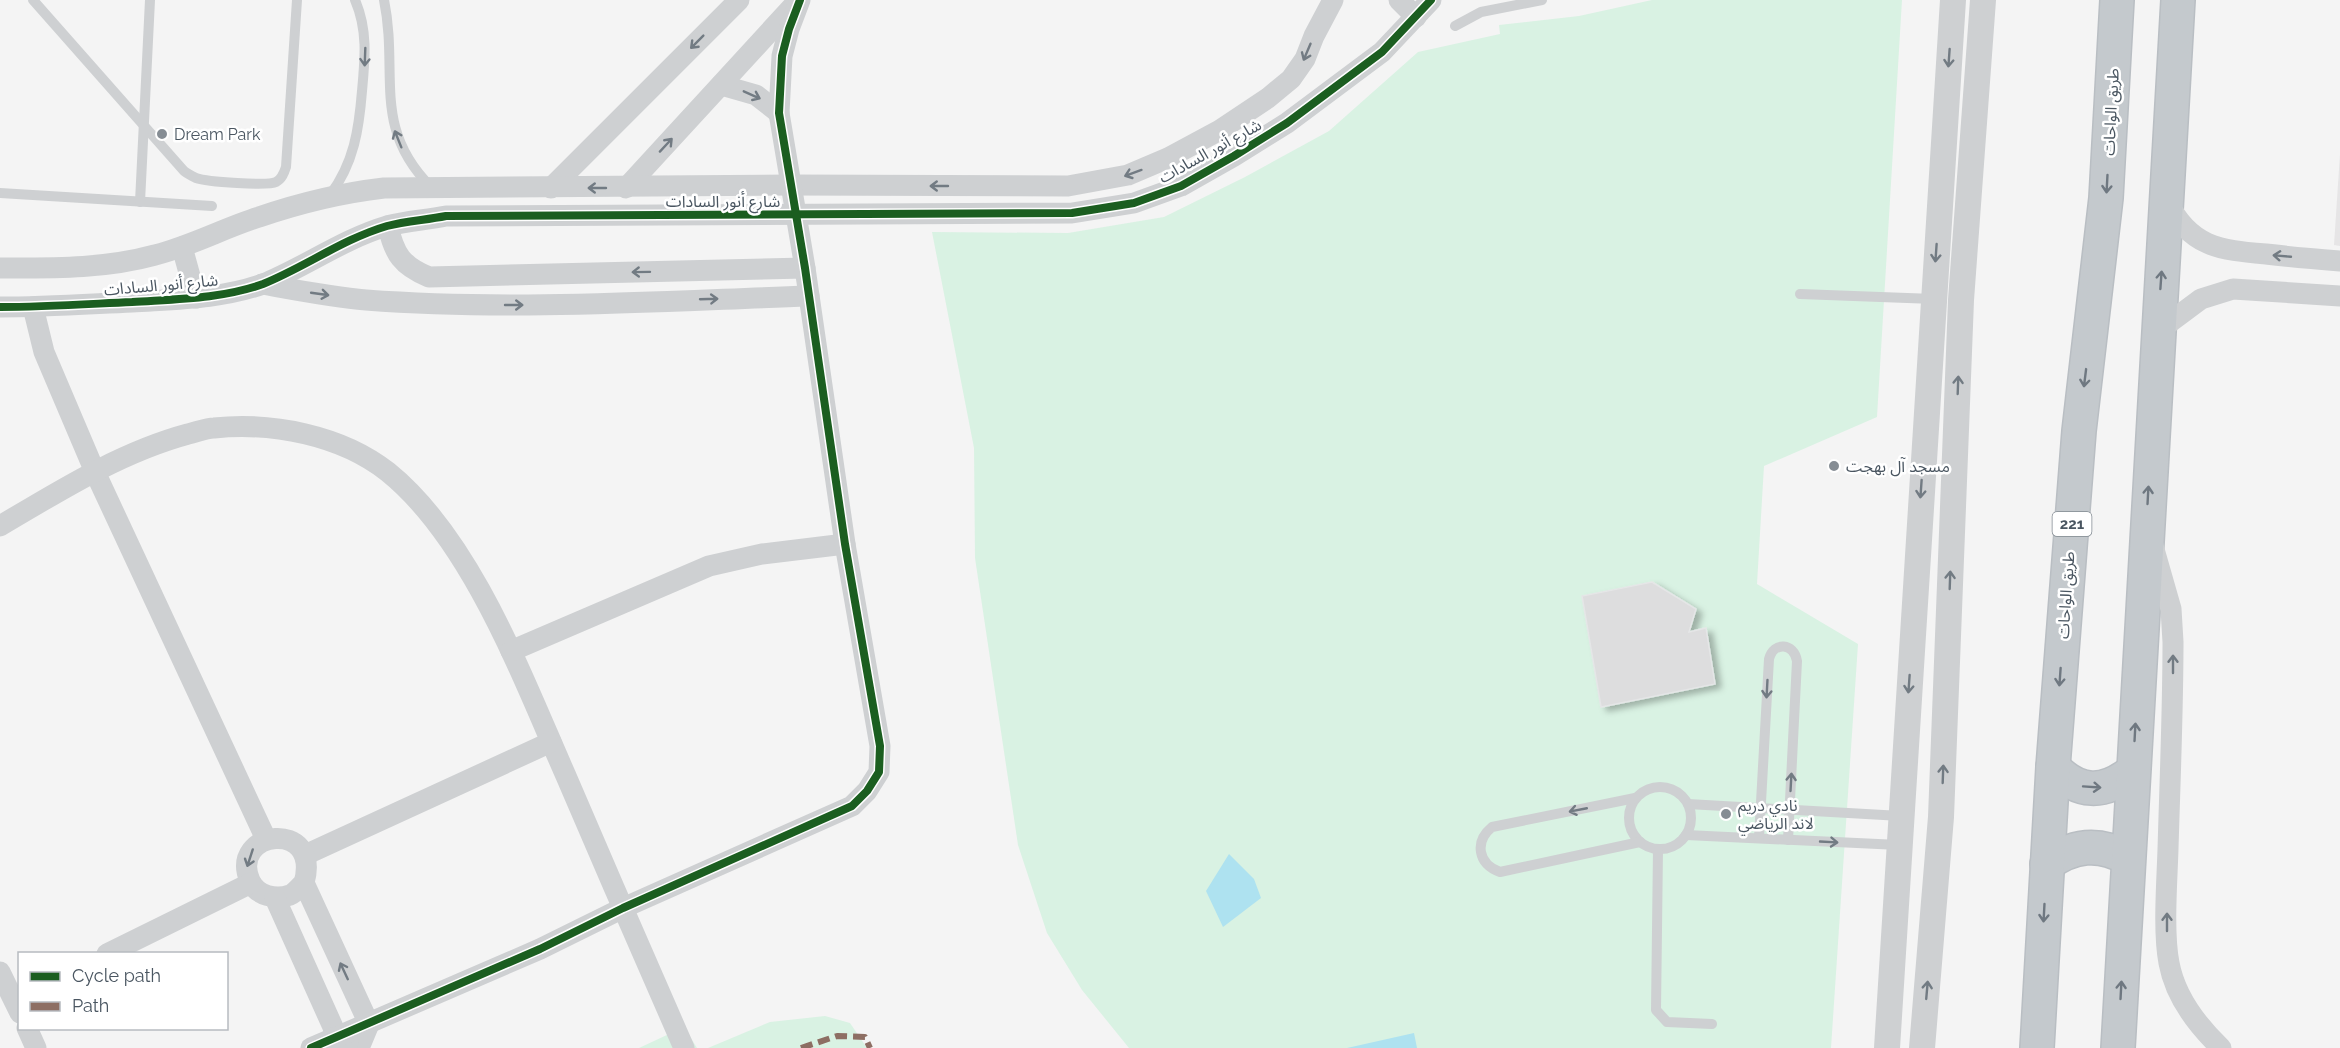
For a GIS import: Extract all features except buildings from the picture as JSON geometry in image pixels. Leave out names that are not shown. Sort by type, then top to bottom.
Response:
[{"type":"highway","name":"طريق الواحات","points":[[2037,1048],[2053,767],[2079,431],[2106,198],[2117,0]]},
{"type":"highway","points":[[2118,1048],[2127,858],[2178,0]]},
{"type":"highway","points":[[2053,767],[2063,778],[2076,786],[2092,789],[2107,788],[2121,781],[2133,771]]},
{"type":"highway","points":[[2047,864],[2072,850],[2086,847],[2101,847],[2127,858]]},
{"type":"street","points":[[551,188],[739,0]]},
{"type":"street","points":[[626,188],[799,0]]},
{"type":"street","points":[[311,1048],[540,949],[623,908],[852,806],[867,791],[879,772],[880,746],[845,544],[805,268],[779,113],[782,56],[799,0]]},
{"type":"street","name":"شارع أنور السادات","points":[[0,268],[79,267],[140,259],[182,247],[259,217],[328,197],[384,188],[791,185],[1068,186],[1128,175],[1189,147],[1268,98],[1291,78],[1305,59],[1333,0]]},
{"type":"street","points":[[1399,0],[1416,17]]},
{"type":"street","name":"شارع أنور السادات","points":[[0,307],[196,298],[224,294],[262,284],[322,257],[349,241],[388,226],[446,216],[1072,213],[1134,203],[1181,186],[1287,123],[1382,51],[1431,0]]},
{"type":"street","points":[[1922,1048],[1941,817],[1953,0]]},
{"type":"street","points":[[1887,1048],[1901,816],[1947,300],[1983,0]]},
{"type":"street","points":[[721,85],[756,95],[779,113]]},
{"type":"street","points":[[2166,200],[2176,218],[2189,233],[2219,249],[2340,261]]},
{"type":"street","points":[[388,226],[392,244],[402,261],[413,271],[429,277],[805,268]]},
{"type":"street","points":[[182,247],[196,298]]},
{"type":"street","points":[[429,277],[429,303]]},
{"type":"street","points":[[262,284],[364,300],[429,303],[530,305],[809,296]]},
{"type":"street","points":[[2158,331],[2201,300],[2233,289],[2340,296]]},
{"type":"street","points":[[33,307],[48,362],[95,472],[266,839]]},
{"type":"street","points":[[0,526],[95,472],[162,441],[213,428],[278,427],[340,444],[387,471],[427,511],[456,551],[511,651],[684,1048]]},
{"type":"street","points":[[2146,528],[2162,572],[2171,609],[2173,642],[2167,867],[2169,963],[2186,1005],[2207,1035],[2221,1048]]},
{"type":"street","points":[[511,651],[709,566],[762,554],[845,544]]},
{"type":"street","points":[[305,855],[551,742]]},
{"type":"street","points":[[1901,816],[1941,817]]},
{"type":"street","points":[[281,837],[295,843],[305,855],[308,869],[304,882],[292,894],[275,898],[261,893],[251,883],[247,866],[252,850],[266,839],[281,837]]},
{"type":"street","points":[[1899,845],[1939,846]]},
{"type":"street","points":[[275,898],[337,1036],[358,1048],[369,1024],[304,882]]},
{"type":"street","points":[[111,952],[251,883]]},
{"type":"street","points":[[0,972],[17,1003]]},
{"type":"street","points":[[27,1030],[36,1048]]},
{"type":"lane","points":[[33,0],[184,171],[196,178],[210,181],[266,184],[277,181],[286,167],[297,0]]},
{"type":"lane","points":[[140,202],[150,0]]},
{"type":"lane","points":[[328,197],[349,163],[359,124],[365,40],[363,24],[355,0]]},
{"type":"lane","points":[[384,0],[390,36],[388,95],[393,124],[411,165],[431,187]]},
{"type":"lane","points":[[1455,26],[1481,12],[1542,0]]},
{"type":"lane","points":[[0,193],[212,206]]},
{"type":"lane","points":[[1800,294],[1947,300]]},
{"type":"lane","points":[[1759,838],[1769,659],[1776,647],[1784,646],[1791,648],[1796,654],[1797,661],[1788,840]]},
{"type":"lane","points":[[1635,798],[1629,816],[1634,834],[1640,842],[1658,849],[1674,846],[1686,835],[1691,819],[1688,804],[1683,796],[1668,787],[1650,788],[1635,798],[1492,827],[1482,839],[1480,854],[1488,866],[1500,872],[1640,842]]},
{"type":"lane","points":[[1688,804],[1901,816]]},
{"type":"lane","points":[[1686,835],[1899,845]]},
{"type":"lane","points":[[1658,849],[1656,1010],[1667,1022],[1712,1024]]},
{"type":"shaded area","points":[[2340,154],[2340,246],[2334,245]]},
{"type":"green space","points":[[1652,0],[1902,0],[1877,417],[1764,466],[1757,584],[1858,644],[1831,1048],[1129,1048],[1082,990],[1047,933],[1018,845],[975,558],[974,448],[932,232],[1068,233],[1164,217],[1245,177],[1329,131],[1418,52],[1500,34],[1499,25],[1579,16]]},
{"type":"green space","points":[[825,1016],[850,1023],[867,1048],[708,1048],[770,1022]]},
{"type":"green space","points":[[684,1027],[697,1048],[639,1048]]},
{"type":"water","points":[[1229,854],[1254,879],[1261,898],[1223,927],[1206,891]]},
{"type":"water","points":[[1414,1033],[1417,1048],[1347,1048]]},
{"type":"marked path","points":[[801,1048],[837,1036],[865,1037],[870,1048]]},
{"type":"cycle path","points":[[311,1048],[540,949],[623,908],[852,806],[867,791],[879,772],[880,746],[845,544],[805,268],[779,113],[782,56],[800,0]]},
{"type":"cycle path","points":[[0,307],[165,300],[231,293],[263,284],[387,226],[446,216],[1072,213],[1134,203],[1181,186],[1287,123],[1382,52],[1431,0]]},
{"type":"place","name":"Dream Park","points":[[162,134]]},
{"type":"place","name":"مسجد آل بهجت","points":[[1834,466]]},
{"type":"place","name":"نادي دريم لاند الرياضي","points":[[1726,814]]}]
